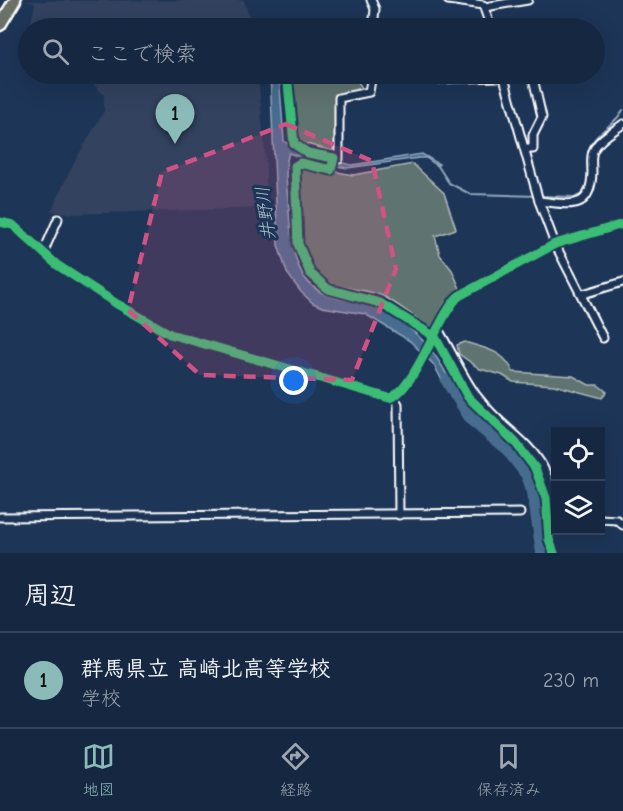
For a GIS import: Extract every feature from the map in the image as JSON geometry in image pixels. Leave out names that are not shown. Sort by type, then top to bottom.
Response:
[{"type":"main road","points":[[0,25],[15,0]]},
{"type":"street","points":[[374,0],[374,18]]},
{"type":"street","points":[[448,0],[485,7],[510,1],[528,0]]},
{"type":"street","points":[[485,7],[488,18]]},
{"type":"street","points":[[335,159],[339,98],[369,92],[370,84]]},
{"type":"street","points":[[506,84],[539,200],[555,244],[583,294],[603,338]]},
{"type":"street","points":[[526,149],[533,149],[533,135],[542,117],[534,84]]},
{"type":"street","points":[[539,200],[572,204],[584,200],[591,187],[593,151],[600,141],[623,124]]},
{"type":"street","points":[[43,253],[58,219]]},
{"type":"street","points":[[0,222],[19,229],[43,253],[117,304],[170,334],[384,397],[394,397],[401,391],[439,331],[450,305],[459,296],[555,244],[623,224]]},
{"type":"street","points":[[583,294],[623,282]]},
{"type":"street","points":[[439,331],[477,396],[528,445],[551,482]]},
{"type":"street","points":[[394,397],[398,404],[399,515]]},
{"type":"street","points":[[0,517],[520,513]]},
{"type":"street","points":[[605,519],[617,520],[623,525]]},
{"type":"highlighted area","points":[[286,124],[372,161],[396,269],[352,380],[200,375],[128,310],[162,172]]},
{"type":"shaded area","points":[[244,0],[250,18],[32,18],[35,3],[23,1]]},
{"type":"shaded area","points":[[94,84],[259,84],[266,163],[266,208],[71,214],[51,211],[73,164],[104,111],[104,95]]},
{"type":"shaded area","points":[[270,84],[280,84],[284,141],[305,155],[352,165],[422,154],[439,164],[436,165],[426,158],[419,158],[347,168],[307,160],[289,153],[286,166],[287,190],[291,237],[297,261],[308,282],[330,296],[379,309],[406,325],[427,344],[457,395],[451,398],[434,365],[410,341],[365,314],[322,307],[313,303],[301,292],[287,273],[278,245]]},
{"type":"green space","points":[[294,84],[359,84],[364,91],[335,95],[335,145],[332,151],[303,143],[297,139]]},
{"type":"green space","points":[[413,164],[444,193],[456,229],[435,236],[440,255],[452,270],[461,291],[445,303],[431,329],[385,297],[334,285],[317,274],[304,246],[299,210],[301,165],[353,175]]},
{"type":"green space","points":[[465,342],[499,355],[505,359],[513,372],[573,376],[589,385],[598,385],[607,392],[602,398],[554,385],[513,382],[502,375],[480,369],[459,354],[457,345]]},
{"type":"waterway","points":[[436,163],[449,183],[470,194],[576,197],[582,194],[587,183],[589,150],[595,138],[623,110]]},
{"type":"waterway","name":"井野川","points":[[448,381],[472,419],[508,449],[528,475],[534,492],[543,553]]},
{"type":"cycle path","points":[[288,84],[294,144],[308,153],[334,158],[331,170],[300,163],[295,166],[298,244],[310,273],[328,289],[380,303],[435,337],[468,397],[515,442],[535,468],[546,498],[549,539],[554,553]]},
{"type":"cycle path","points":[[0,222],[13,225],[57,265],[117,304],[170,334],[389,398],[398,393],[408,382],[443,318],[459,296],[555,244],[623,224]]},
{"type":"place","name":"群馬県立 高崎北高等学校","points":[[175,144]]}]
